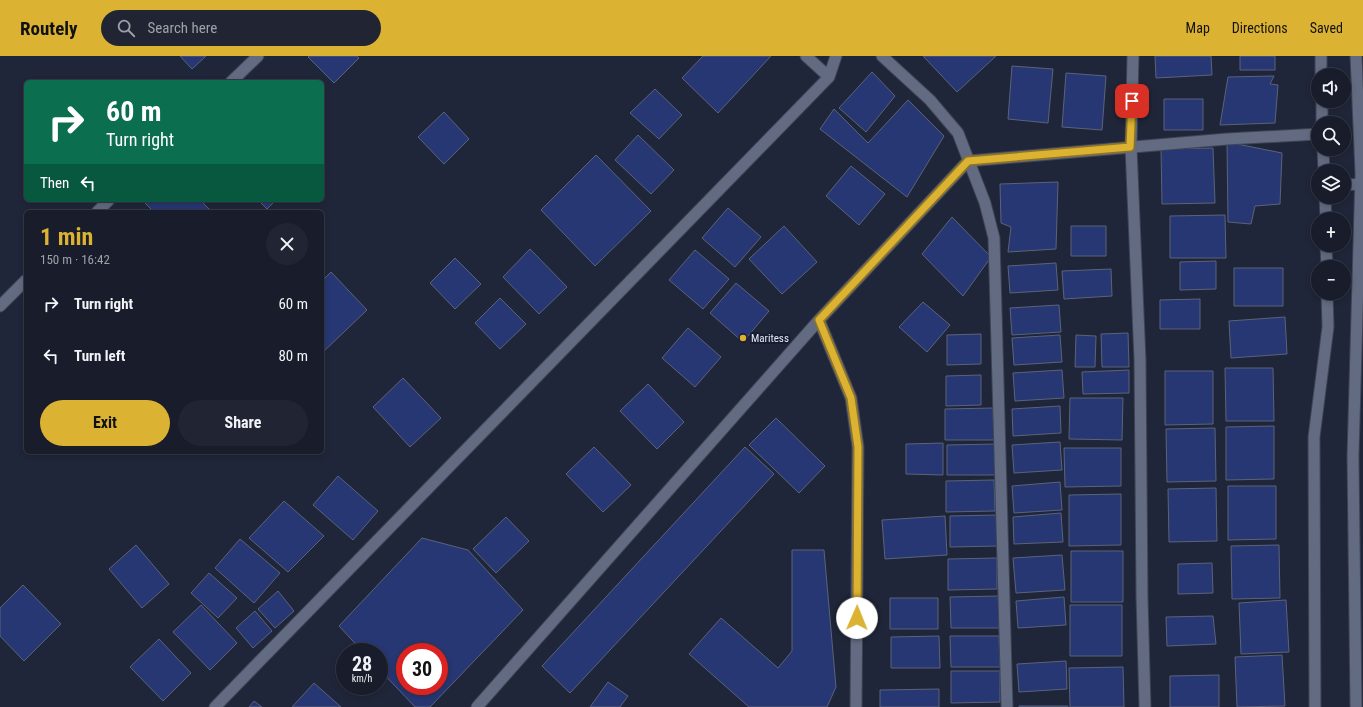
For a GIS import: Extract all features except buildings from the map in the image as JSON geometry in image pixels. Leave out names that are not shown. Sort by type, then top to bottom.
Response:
[{"type":"street","points":[[233,80],[258,56]]},
{"type":"street","points":[[806,56],[829,77]]},
{"type":"street","points":[[215,707],[829,77],[836,56]]},
{"type":"street","points":[[882,56],[930,100],[958,133],[985,203],[994,238],[1007,707]]},
{"type":"street","points":[[1133,56],[1130,147],[1140,360],[1142,597],[1145,707]]},
{"type":"street","points":[[1321,56],[1321,68]]},
{"type":"street","points":[[1356,56],[1361,173],[1353,456],[1356,707]]},
{"type":"street","points":[[477,707],[819,320],[968,161],[1130,147],[1311,134]]},
{"type":"street","points":[[1351,185],[1360,184]]},
{"type":"street","points":[[99,210],[107,202]]},
{"type":"street","points":[[1,301],[24,282]]},
{"type":"street","points":[[1315,707],[1314,436],[1328,327],[1327,300]]},
{"type":"street","points":[[819,320],[851,398],[858,447],[856,707]]},
{"type":"place","name":"Maritess","points":[[743,338]]},
{"type":"route","points":[[857,618],[858,447],[851,398],[819,320],[968,161],[1130,147],[1132,101]]}]
